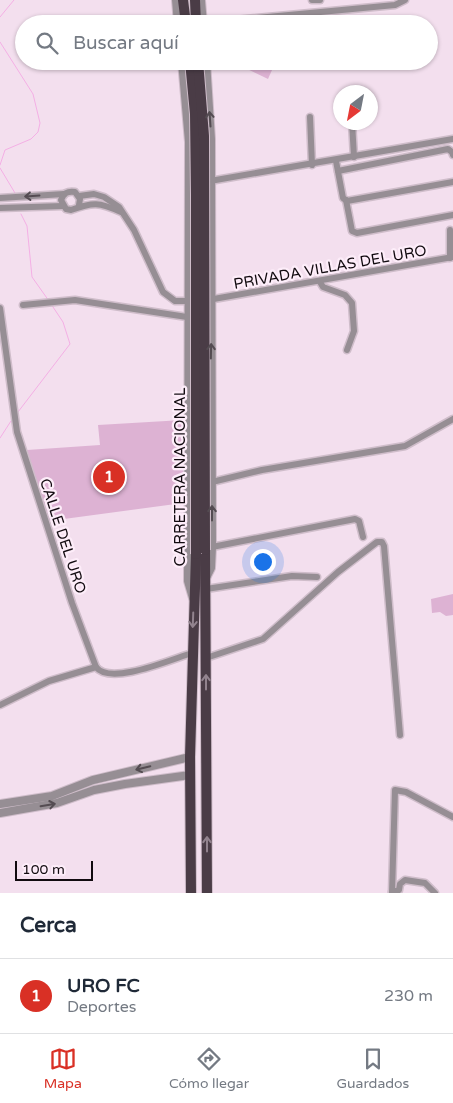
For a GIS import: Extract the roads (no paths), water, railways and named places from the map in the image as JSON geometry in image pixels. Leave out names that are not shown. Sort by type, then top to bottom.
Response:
[{"type":"highway","points":[[183,0],[185,15]]},
{"type":"highway","points":[[195,0],[199,15]]},
{"type":"highway","name":"CARRETERA NACIONAL","points":[[191,70],[195,114],[206,584],[207,893]]},
{"type":"highway","name":"CARRETERA NACIONAL","points":[[191,893],[190,757],[194,600],[204,550],[204,136],[199,70]]},
{"type":"street","points":[[176,0],[177,15]]},
{"type":"street","points":[[201,0],[201,15]]},
{"type":"street","points":[[312,0],[320,0]]},
{"type":"street","points":[[287,15],[395,5],[405,0]]},
{"type":"street","points":[[183,70],[188,142],[188,581],[194,600]]},
{"type":"street","points":[[207,70],[211,131],[212,482],[204,550],[356,519],[359,522],[363,537]]},
{"type":"street","points":[[310,117],[312,164]]},
{"type":"street","points":[[352,130],[354,157]]},
{"type":"street","points":[[210,181],[453,140]]},
{"type":"street","points":[[338,171],[448,149],[452,152],[453,156]]},
{"type":"street","points":[[336,161],[352,231],[357,233],[453,215]]},
{"type":"street","points":[[346,200],[353,201],[453,182]]},
{"type":"street","points":[[0,198],[75,192],[79,196],[79,205]]},
{"type":"street","points":[[79,196],[90,193],[104,197],[116,204],[123,213],[158,277],[163,292],[175,301],[187,302]]},
{"type":"street","points":[[63,206],[61,200],[64,194]]},
{"type":"street","points":[[0,208],[63,206],[71,210],[79,205],[102,204],[123,213]]},
{"type":"street","points":[[450,230],[452,258]]},
{"type":"street","name":"PRIVADA VILLAS DEL URO","points":[[187,302],[211,300],[320,282],[452,258]]},
{"type":"street","points":[[188,274],[194,282],[202,284],[207,282],[212,275]]},
{"type":"street","points":[[320,282],[323,287],[345,295],[352,302],[354,331],[346,350]]},
{"type":"street","points":[[23,306],[75,300],[187,321],[199,318],[212,323]]},
{"type":"street","name":"CALLE DEL URO","points":[[0,308],[1,333],[16,432],[72,603],[96,667]]},
{"type":"street","points":[[212,482],[279,467],[405,446],[453,419]]},
{"type":"street","points":[[206,658],[263,639],[338,572],[377,542],[382,542],[384,546],[400,735]]},
{"type":"street","points":[[206,584],[292,576],[316,577]]},
{"type":"street","points":[[0,705],[49,681],[96,667],[102,674],[116,675],[192,653]]},
{"type":"street","points":[[0,804],[52,796],[93,780],[190,757]]},
{"type":"street","points":[[124,772],[125,784]]},
{"type":"street","points":[[0,813],[57,803],[94,790],[190,775]]},
{"type":"street","points":[[435,893],[425,883],[405,880],[400,884],[398,890],[392,893],[395,789],[406,792],[453,817]]},
{"type":"waterway","points":[[0,17],[14,0]]},
{"type":"waterway","points":[[0,42],[15,66]]},
{"type":"waterway","points":[[0,165],[5,150],[31,139],[38,132],[40,123],[33,94],[18,70]]},
{"type":"waterway","points":[[0,168],[15,193]]},
{"type":"waterway","points":[[21,214],[27,226],[32,277],[49,301]]},
{"type":"waterway","points":[[18,412],[70,344],[63,322],[51,304]]},
{"type":"waterway","points":[[0,438],[11,421]]},
{"type":"place","name":"URO FC","points":[[109,477]]}]
